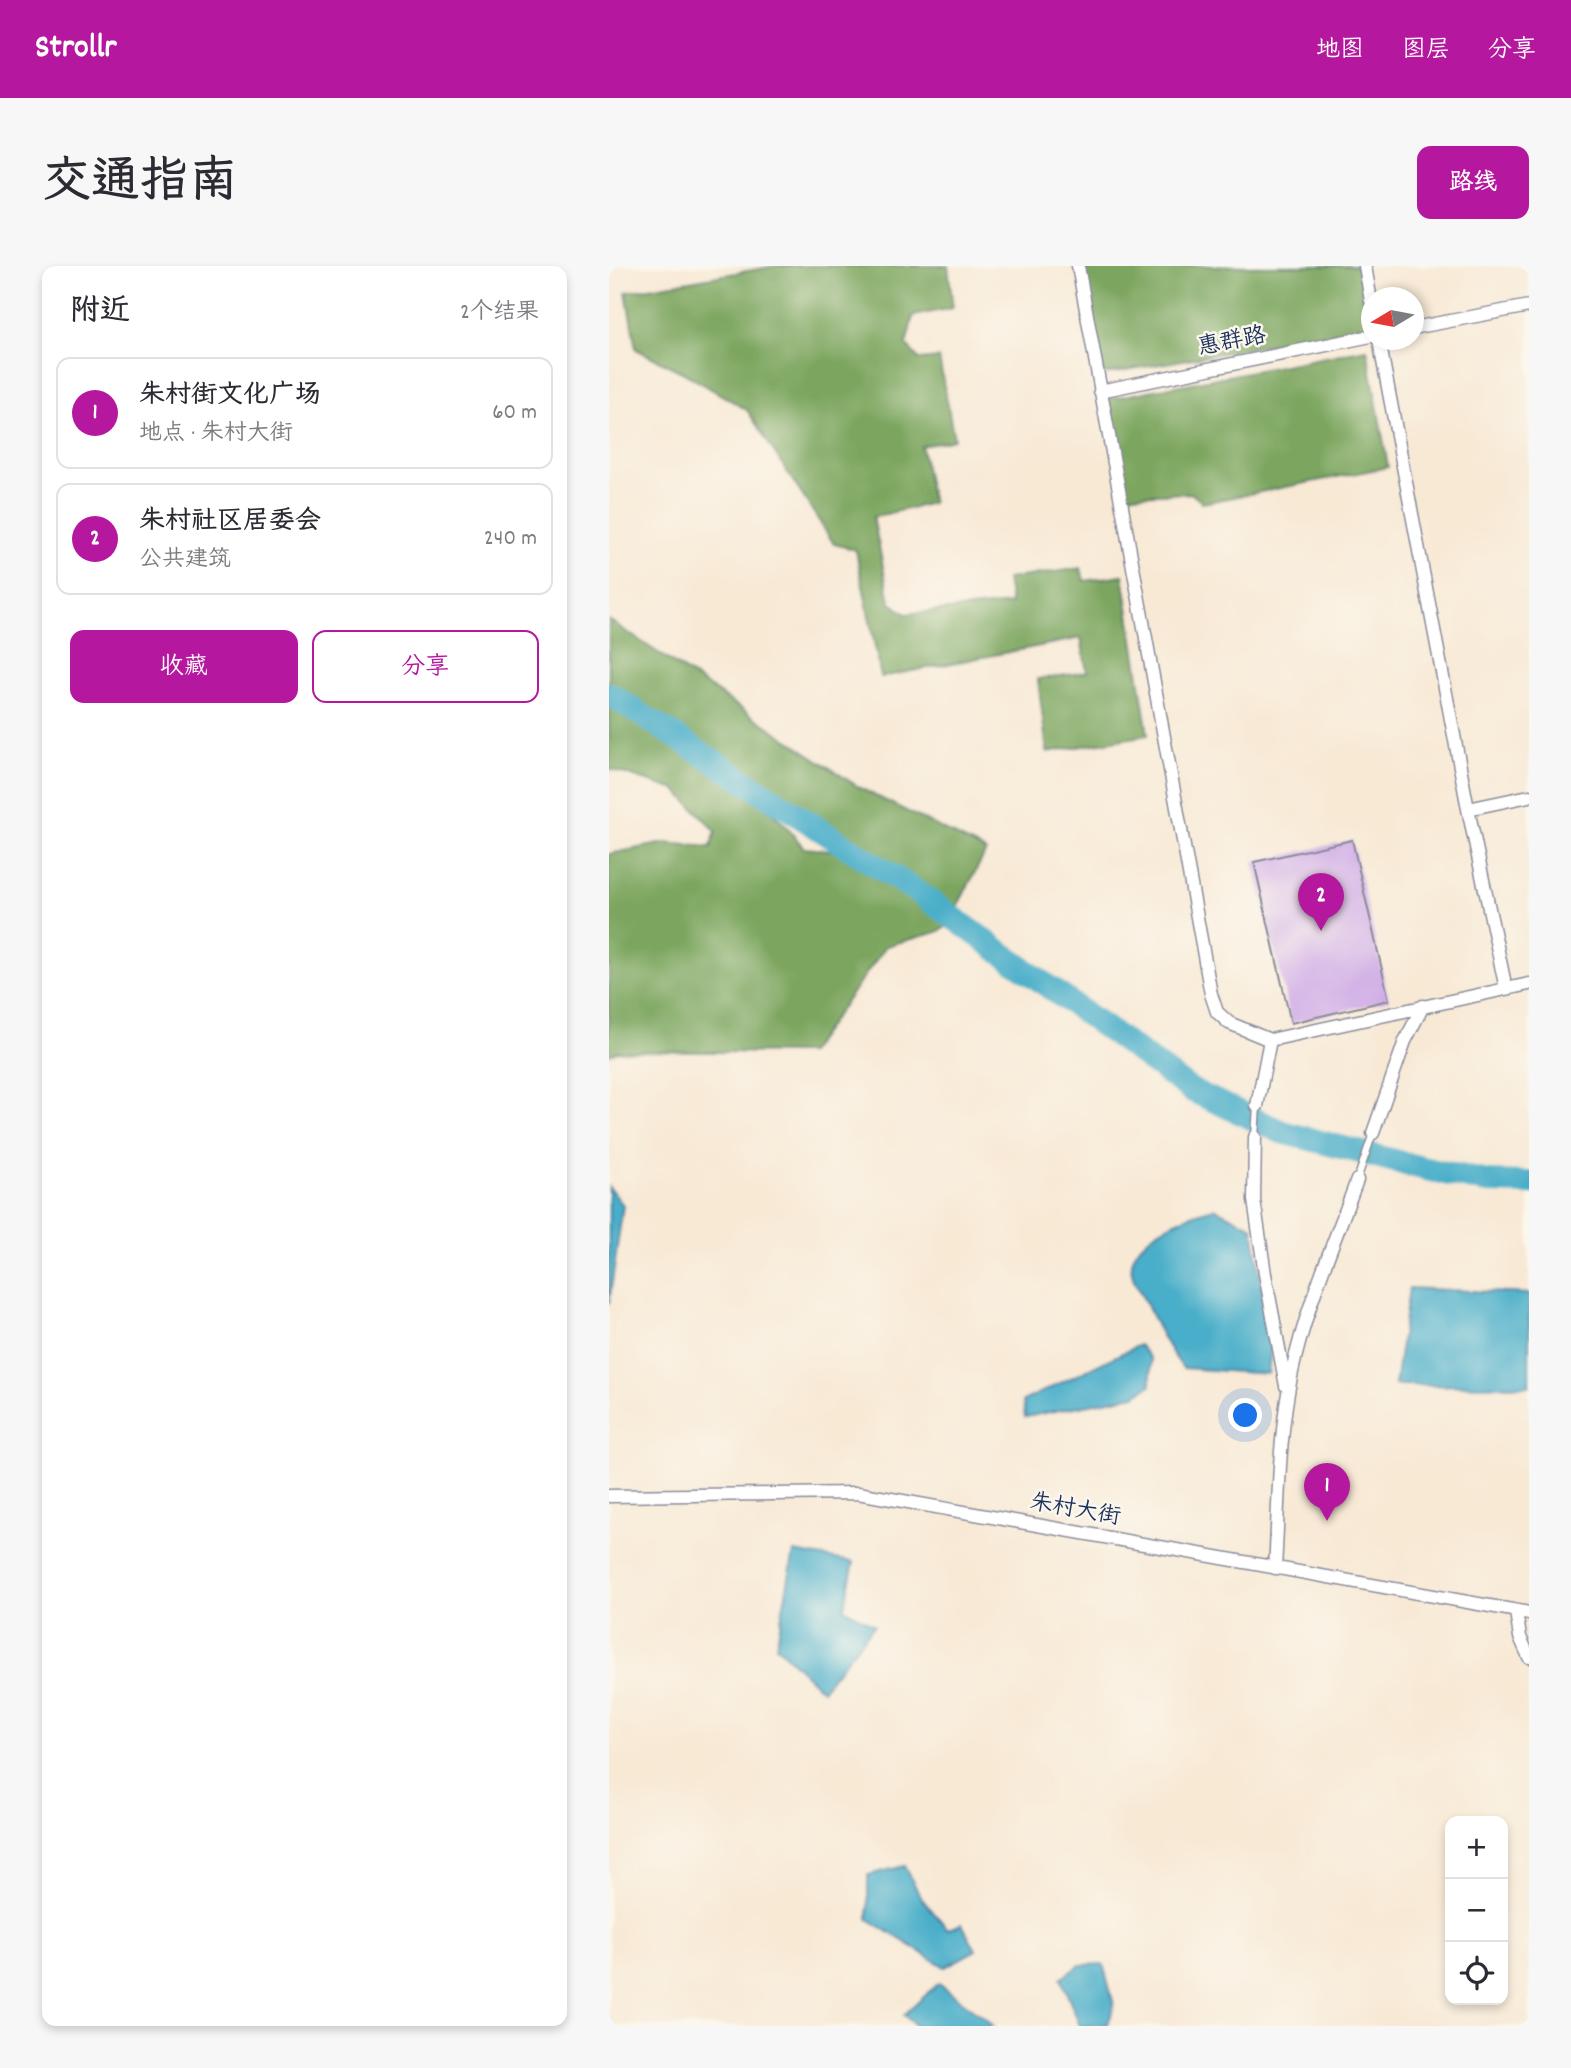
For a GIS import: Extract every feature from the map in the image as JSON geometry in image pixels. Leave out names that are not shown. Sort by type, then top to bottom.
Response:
[{"type":"street","points":[[1078,266],[1211,994],[1217,1012],[1229,1023],[1270,1040],[1529,984]]},
{"type":"street","points":[[1365,266],[1369,287]]},
{"type":"street","points":[[1424,326],[1529,306]]},
{"type":"street","name":"惠群路","points":[[1100,391],[1361,338]]},
{"type":"street","points":[[1381,350],[1468,809],[1506,989]]},
{"type":"street","points":[[1468,809],[1529,796]]},
{"type":"street","points":[[1373,1133],[1405,1041],[1423,1006]]},
{"type":"street","points":[[1257,1106],[1270,1040]]},
{"type":"street","points":[[1255,1138],[1254,1200],[1288,1397]]},
{"type":"street","points":[[1275,1568],[1288,1397],[1303,1329],[1357,1180]]},
{"type":"street","name":"朱村大街","points":[[609,1496],[858,1493],[1522,1612]]},
{"type":"street","points":[[1522,1612],[1520,1637],[1529,1657]]},
{"type":"lane","points":[[1255,1138],[1257,1106]]},
{"type":"lane","points":[[1357,1180],[1373,1133]]},
{"type":"green space","points":[[776,266],[948,266],[953,308],[913,316],[906,345],[920,360],[939,358],[954,439],[921,446],[932,503],[873,517],[890,602],[906,614],[1011,604],[1007,579],[1081,568],[1084,581],[1123,575],[1148,735],[1047,752],[1038,679],[1087,672],[1081,638],[881,677],[856,550],[834,544],[747,410],[636,349],[626,292]]},
{"type":"green space","points":[[1084,266],[1358,266],[1362,287],[1361,328],[1104,374]]},
{"type":"green space","points":[[1367,350],[1388,467],[1203,503],[1191,493],[1125,495],[1108,399]]},
{"type":"green space","points":[[609,620],[860,788],[986,851],[955,911],[609,687]]},
{"type":"green space","points":[[609,703],[759,801],[785,825],[804,848],[839,851],[953,923],[937,932],[886,946],[809,1053],[617,1051],[609,1055],[609,854],[665,843],[711,847],[716,831],[676,790],[609,769]]},
{"type":"water","points":[[609,1187],[623,1205],[609,1304]]},
{"type":"water","points":[[1214,1208],[1253,1227],[1271,1350],[1268,1374],[1183,1368],[1164,1339],[1133,1277],[1133,1260],[1148,1238],[1175,1222]]},
{"type":"water","points":[[1409,1288],[1529,1294],[1529,1386],[1395,1385]]},
{"type":"water","points":[[1139,1345],[1151,1359],[1151,1385],[1135,1395],[1025,1417],[1023,1401]]},
{"type":"water","points":[[794,1552],[854,1562],[844,1608],[874,1625],[822,1690],[776,1646]]},
{"type":"water","points":[[905,1866],[921,1898],[948,1929],[962,1924],[976,1950],[945,1967],[868,1919],[868,1875]]},
{"type":"water","points":[[1103,1964],[1114,2005],[1108,2024],[1080,2026],[1061,1978],[1080,1965]]},
{"type":"water","points":[[939,1983],[994,2026],[916,2026],[904,2015]]},
{"type":"building","points":[[1352,840],[1389,1000],[1291,1023],[1254,862]]},
{"type":"waterway","points":[[609,694],[922,895],[1191,1090],[1282,1132],[1488,1182],[1529,1183]]},
{"type":"place","name":"朱村社区居委会","points":[[1321,931]]},
{"type":"place","name":"朱村街文化广场","points":[[1327,1521]]}]
